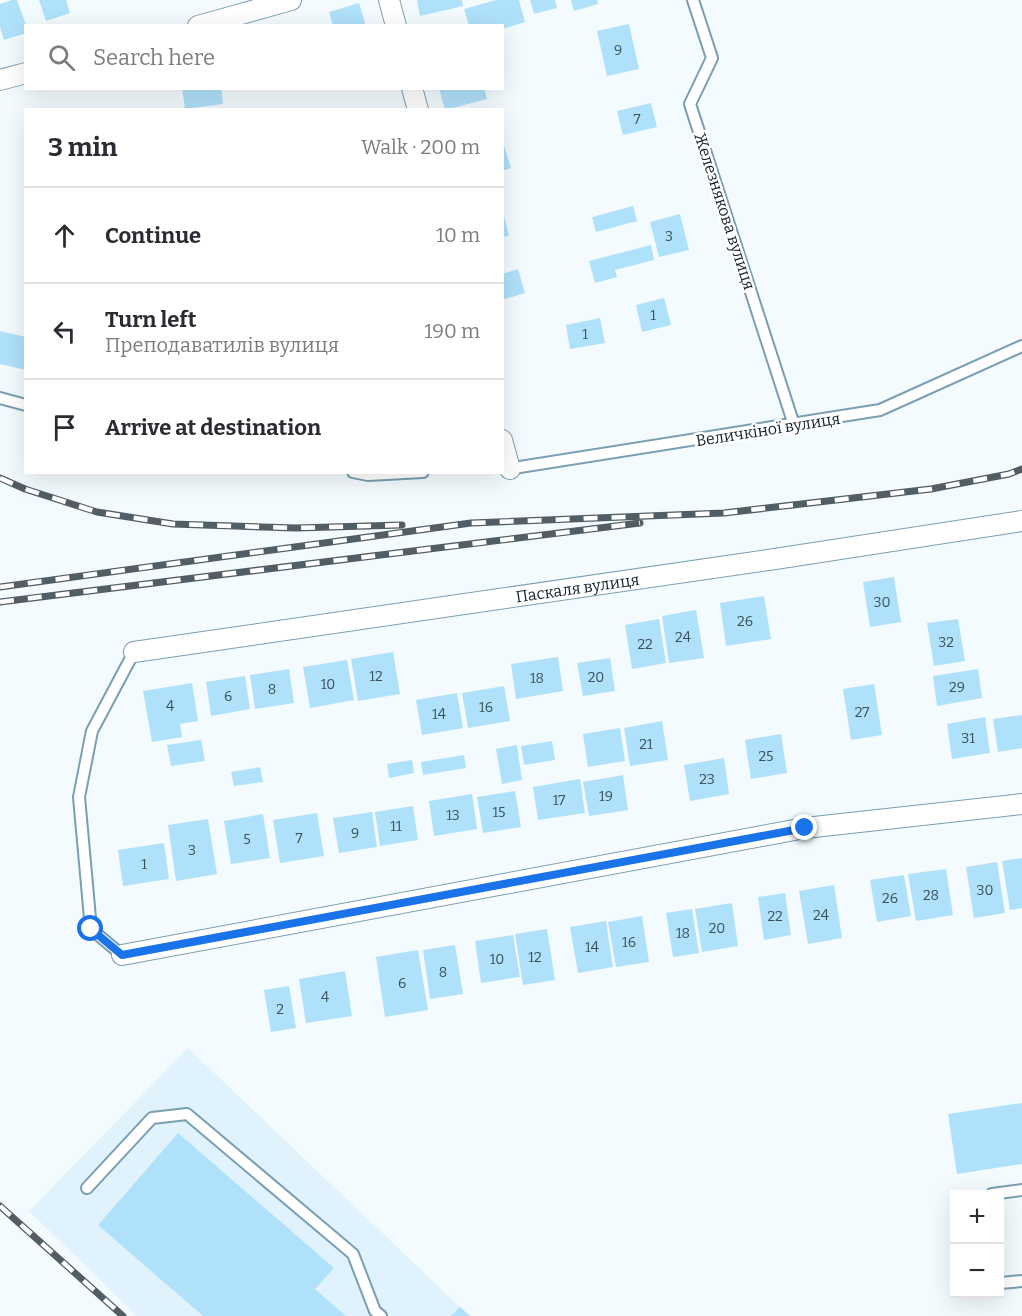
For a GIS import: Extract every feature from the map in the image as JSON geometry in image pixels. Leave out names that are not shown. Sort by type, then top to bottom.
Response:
[{"type":"street","points":[[205,24],[291,0]]},
{"type":"street","points":[[390,0],[396,24]]},
{"type":"street","points":[[0,80],[24,74]]},
{"type":"street","points":[[413,90],[417,108]]},
{"type":"street","name":"Паскаля вулиця","points":[[134,652],[775,559],[1022,520]]},
{"type":"street","points":[[122,955],[805,828],[1022,804]]},
{"type":"lane","name":"Железнякова вулиця","points":[[693,0],[712,58],[690,104],[794,425]]},
{"type":"lane","name":"Величкіної вулиця","points":[[506,469],[880,410],[1022,346]]},
{"type":"lane","points":[[0,398],[24,404]]},
{"type":"lane","points":[[363,474],[386,474]]},
{"type":"lane","points":[[122,955],[91,929],[79,797],[92,731],[134,652]]},
{"type":"lane","points":[[87,1188],[152,1118],[187,1114],[353,1254],[375,1311],[381,1316]]},
{"type":"lane","points":[[1004,1192],[1022,1190]]},
{"type":"lane","points":[[1004,1283],[1022,1281]]},
{"type":"shaded area","points":[[188,1048],[470,1316],[137,1316],[29,1211]]},
{"type":"building","points":[[17,0],[26,24],[24,34],[4,40],[0,27],[0,4]]},
{"type":"building","points":[[39,0],[66,0],[70,13],[46,21]]},
{"type":"building","points":[[417,0],[462,0],[463,6],[420,16]]},
{"type":"building","points":[[496,0],[519,0],[525,22],[504,28],[504,24],[468,24],[464,9]]},
{"type":"building","points":[[530,0],[555,0],[557,8],[534,14]]},
{"type":"building","points":[[571,0],[597,0],[598,4],[574,11]]},
{"type":"building","points":[[359,3],[365,24],[332,24],[329,12]]},
{"type":"building","points":[[629,24],[639,69],[607,76],[597,31]]},
{"type":"building","points":[[182,90],[221,90],[223,104],[185,108]]},
{"type":"building","points":[[440,90],[485,90],[487,99],[444,108]]},
{"type":"building","points":[[651,103],[657,127],[623,135],[617,111]]},
{"type":"building","points":[[504,145],[511,168],[504,170]]},
{"type":"building","points":[[633,206],[637,221],[596,232],[592,217]]},
{"type":"building","points":[[680,214],[689,250],[659,257],[650,222]]},
{"type":"building","points":[[504,215],[509,236],[504,237]]},
{"type":"building","points":[[651,245],[654,260],[615,270],[617,277],[595,283],[589,261]]},
{"type":"building","points":[[518,269],[525,293],[504,299],[504,273]]},
{"type":"building","points":[[664,298],[671,325],[642,332],[636,305]]},
{"type":"building","points":[[600,318],[605,343],[570,349],[566,325]]},
{"type":"building","points":[[0,331],[24,337],[24,370],[0,364]]},
{"type":"building","points":[[894,577],[901,622],[870,627],[863,582]]},
{"type":"building","points":[[764,596],[771,639],[726,646],[720,603]]},
{"type":"building","points":[[696,610],[704,658],[669,663],[662,616]]},
{"type":"building","points":[[659,619],[666,663],[632,669],[625,625]]},
{"type":"building","points":[[958,619],[965,661],[934,666],[927,623]]},
{"type":"building","points":[[393,652],[400,694],[358,701],[351,659]]},
{"type":"building","points":[[558,657],[563,691],[516,699],[511,664]]},
{"type":"building","points":[[610,658],[615,691],[583,696],[577,663]]},
{"type":"building","points":[[347,660],[354,700],[310,708],[303,667]]},
{"type":"building","points":[[289,669],[294,703],[255,709],[250,675]]},
{"type":"building","points":[[978,669],[982,698],[937,706],[933,676]]},
{"type":"building","points":[[245,676],[250,709],[211,716],[206,682]]},
{"type":"building","points":[[192,683],[198,721],[180,724],[182,737],[152,742],[143,691]]},
{"type":"building","points":[[874,684],[882,735],[851,740],[843,689]]},
{"type":"building","points":[[504,686],[510,721],[468,728],[462,693]]},
{"type":"building","points":[[457,693],[463,728],[422,735],[416,700]]},
{"type":"building","points":[[1022,715],[1022,748],[998,752],[993,719]]},
{"type":"building","points":[[985,717],[990,753],[952,759],[947,724]]},
{"type":"building","points":[[662,721],[668,760],[630,766],[624,728]]},
{"type":"building","points":[[620,728],[625,761],[588,767],[583,734]]},
{"type":"building","points":[[781,734],[787,773],[751,779],[745,740]]},
{"type":"building","points":[[201,740],[205,761],[171,766],[167,745]]},
{"type":"building","points":[[552,741],[555,760],[524,765],[521,746]]},
{"type":"building","points":[[517,745],[522,780],[502,784],[496,749]]},
{"type":"building","points":[[464,755],[466,768],[423,775],[421,762]]},
{"type":"building","points":[[724,758],[729,794],[690,801],[684,765]]},
{"type":"building","points":[[412,760],[414,773],[389,778],[387,764]]},
{"type":"building","points":[[260,767],[263,782],[234,786],[231,772]]},
{"type":"building","points":[[623,775],[628,810],[589,816],[583,782]]},
{"type":"building","points":[[580,779],[585,813],[538,820],[533,787]]},
{"type":"building","points":[[515,791],[521,827],[483,833],[477,797]]},
{"type":"building","points":[[472,794],[477,829],[434,836],[429,801]]},
{"type":"building","points":[[413,806],[418,840],[380,846],[375,812]]},
{"type":"building","points":[[372,812],[377,847],[339,853],[333,818]]},
{"type":"building","points":[[317,813],[324,856],[280,863],[273,820]]},
{"type":"building","points":[[263,814],[270,858],[231,864],[224,821]]},
{"type":"building","points":[[208,819],[217,874],[176,881],[168,825]]},
{"type":"building","points":[[164,843],[169,879],[123,886],[118,850]]},
{"type":"building","points":[[1022,858],[1022,908],[1010,910],[1002,861]]},
{"type":"building","points":[[997,862],[1005,913],[974,918],[966,867]]},
{"type":"building","points":[[946,869],[953,915],[916,921],[908,874]]},
{"type":"building","points":[[904,875],[911,916],[877,922],[870,880]]},
{"type":"building","points":[[834,885],[842,938],[808,944],[799,891]]},
{"type":"building","points":[[785,893],[791,935],[764,940],[758,897]]},
{"type":"building","points":[[732,903],[738,946],[702,952],[695,909]]},
{"type":"building","points":[[692,909],[699,953],[673,957],[666,913]]},
{"type":"building","points":[[642,916],[649,962],[616,967],[608,922]]},
{"type":"building","points":[[606,921],[613,967],[578,973],[570,927]]},
{"type":"building","points":[[547,929],[555,980],[523,985],[515,934]]},
{"type":"building","points":[[513,935],[520,977],[481,983],[475,941]]},
{"type":"building","points":[[455,945],[463,994],[430,999],[423,950]]},
{"type":"building","points":[[418,950],[428,1010],[385,1017],[376,957]]},
{"type":"building","points":[[345,971],[352,1016],[306,1023],[299,979]]},
{"type":"building","points":[[289,986],[296,1028],[271,1032],[264,990]]},
{"type":"building","points":[[1022,1103],[1022,1164],[957,1174],[948,1114]]},
{"type":"building","points":[[178,1133],[334,1268],[315,1289],[346,1316],[203,1316],[98,1225]]},
{"type":"building","points":[[460,1307],[470,1316],[451,1316]]},
{"type":"railway","points":[[0,587],[471,523],[724,513],[931,489],[1009,474],[1022,469]]},
{"type":"railway","points":[[0,478],[25,489],[97,512],[173,524],[296,528],[402,525]]},
{"type":"railway","points":[[0,602],[640,523]]},
{"type":"railway","points":[[0,1206],[123,1316]]},
{"type":"route","points":[[91,929],[122,955],[805,828]]}]
